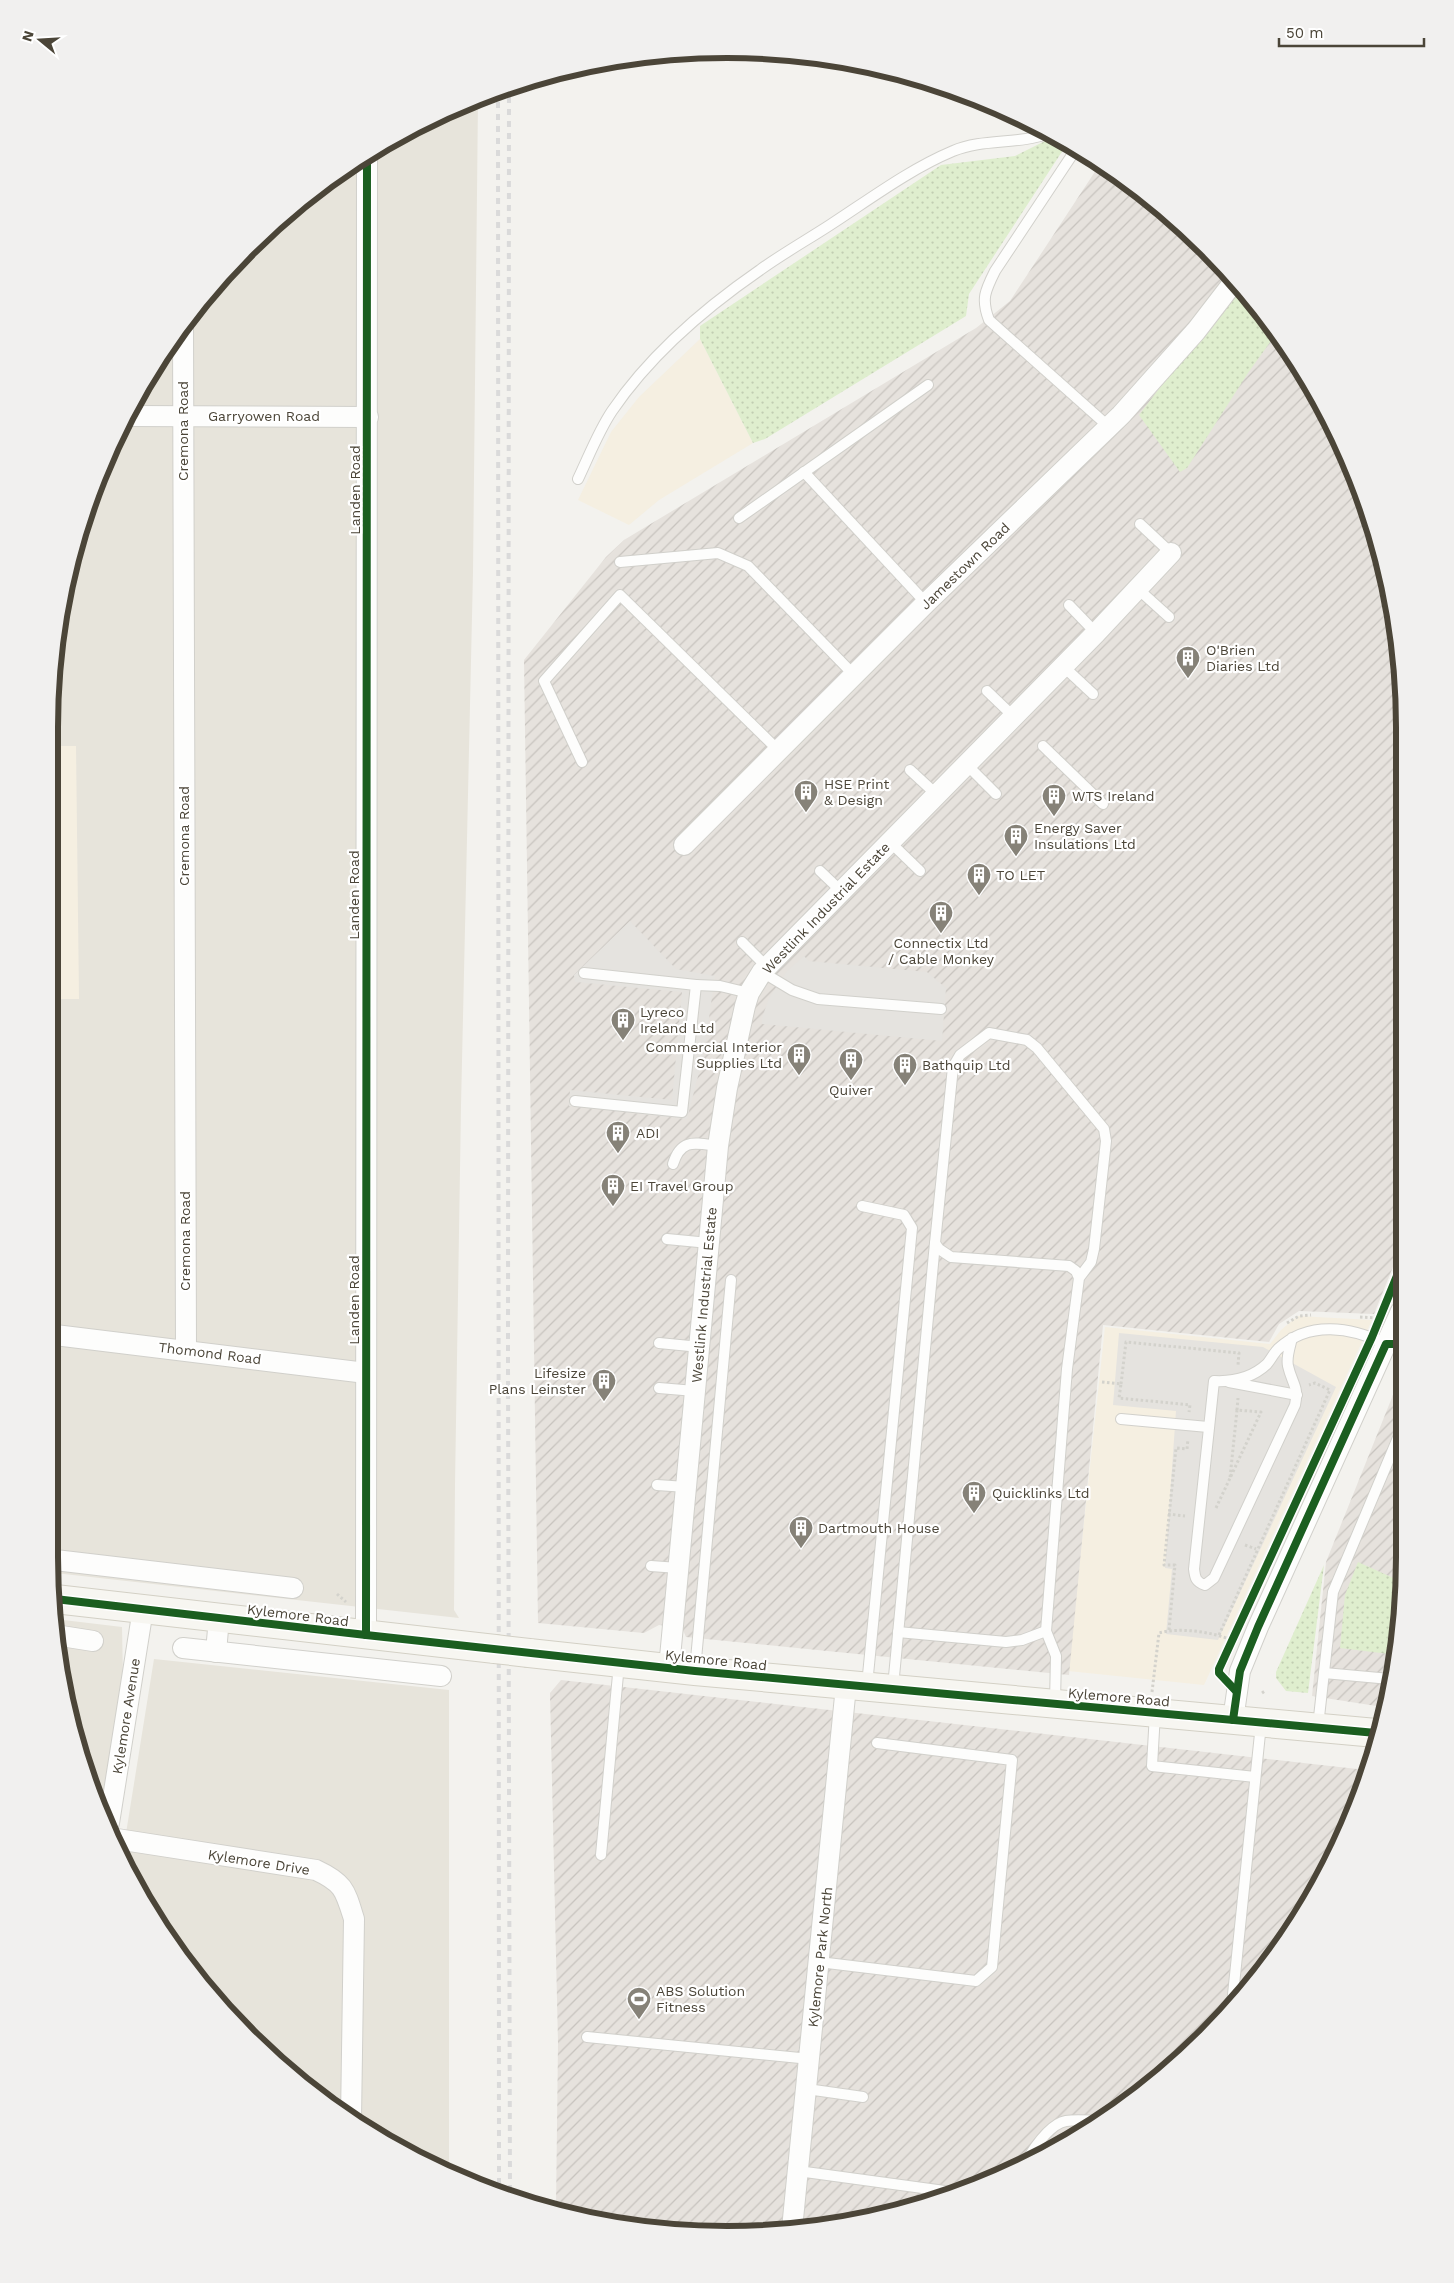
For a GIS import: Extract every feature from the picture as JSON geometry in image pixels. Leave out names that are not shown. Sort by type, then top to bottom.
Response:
[{"type":"main road","name":"Kylemore Road","points":[[59,1598],[366,1636],[682,1670],[1318,1727],[1372,1736]]},
{"type":"street","name":"Landen Road","points":[[366,1636],[367,163]]},
{"type":"street","name":"Jamestown Road","points":[[684,845],[926,603],[1108,426],[1196,331],[1230,286]]},
{"type":"street","name":"Cremona Road","points":[[183,337],[186,1349]]},
{"type":"street","name":"Garryowen Road","points":[[135,416],[368,417]]},
{"type":"street","name":"Westlink Industrial Estate","points":[[682,1670],[678,1568],[718,1146],[734,1054],[749,993],[765,970],[1171,553]]},
{"type":"street","points":[[1233,1720],[1237,1680],[1242,1665],[1392,1310]]},
{"type":"street","name":"Thomond Road","points":[[58,1335],[186,1349],[366,1373]]},
{"type":"street","name":"Kylemore Road","points":[[58,1560],[293,1588]]},
{"type":"street","name":"Kylemore Avenue","points":[[110,1816],[143,1609]]},
{"type":"street","points":[[216,1652],[219,1618]]},
{"type":"street","points":[[62,1636],[93,1641]]},
{"type":"street","points":[[420,1673],[422,1641]]},
{"type":"street","points":[[183,1648],[441,1676]]},
{"type":"street","name":"Kylemore Park North","points":[[793,2222],[820,1962],[869,1686]]},
{"type":"street","name":"Kylemore Drive","points":[[121,1840],[316,1870],[334,1879],[346,1893],[354,1918],[352,2111]]},
{"type":"lane","points":[[578,479],[598,435],[612,410],[645,371],[696,318],[760,269],[887,188],[954,150],[970,145],[1031,139],[1041,136]]},
{"type":"lane","points":[[1073,154],[995,271],[986,289],[983,305],[989,320],[1108,426]]},
{"type":"lane","points":[[739,518],[928,385]]},
{"type":"lane","points":[[804,472],[926,603]]},
{"type":"lane","points":[[1140,524],[1171,553]]},
{"type":"lane","points":[[620,562],[718,553],[748,566],[854,675]]},
{"type":"lane","points":[[1138,589],[1169,617]]},
{"type":"lane","points":[[582,762],[544,681],[620,595],[780,751]]},
{"type":"lane","points":[[1069,606],[1096,632]]},
{"type":"lane","points":[[1063,666],[1094,694]]},
{"type":"lane","points":[[987,692],[1013,716]]},
{"type":"lane","points":[[1044,746],[1104,804]]},
{"type":"lane","points":[[966,765],[996,794]]},
{"type":"lane","points":[[910,770],[937,795]]},
{"type":"lane","points":[[890,842],[920,871]]},
{"type":"lane","points":[[820,871],[842,892]]},
{"type":"lane","points":[[742,942],[765,970],[792,990],[818,999],[941,1009]]},
{"type":"lane","points":[[584,973],[720,986],[749,993]]},
{"type":"lane","points":[[575,1101],[682,1112],[696,985]]},
{"type":"lane","points":[[869,1686],[898,1632],[953,1067],[960,1054],[989,1033],[1027,1040],[1037,1048],[1104,1129],[1106,1141],[1094,1249],[1091,1262],[1079,1278],[1067,1369],[1046,1631],[1056,1656],[1055,1703]]},
{"type":"lane","points":[[674,1164],[676,1154],[682,1147],[689,1144],[718,1146]]},
{"type":"lane","points":[[862,1206],[904,1215],[912,1228],[869,1686]]},
{"type":"lane","points":[[667,1238],[709,1243]]},
{"type":"lane","points":[[936,1243],[938,1249],[951,1257],[1069,1266],[1076,1271],[1079,1278]]},
{"type":"lane","points":[[682,1670],[731,1280]]},
{"type":"lane","points":[[1240,1382],[1268,1363],[1277,1349],[1301,1332],[1313,1329],[1347,1331],[1379,1341]]},
{"type":"lane","points":[[1292,1338],[1288,1354],[1288,1365],[1297,1391],[1295,1406],[1214,1578],[1205,1586],[1200,1584],[1195,1579],[1194,1569],[1214,1381],[1240,1382],[1297,1391]]},
{"type":"lane","points":[[659,1343],[700,1347]]},
{"type":"lane","points":[[659,1388],[695,1390]]},
{"type":"lane","points":[[1121,1419],[1208,1428]]},
{"type":"lane","points":[[1318,1727],[1333,1592],[1396,1442]]},
{"type":"lane","points":[[657,1485],[686,1487]]},
{"type":"lane","points":[[651,1566],[678,1568]]},
{"type":"lane","points":[[898,1632],[1006,1642],[1022,1640],[1046,1631]]},
{"type":"lane","points":[[601,1855],[619,1663]]},
{"type":"lane","points":[[1324,1673],[1385,1679]]},
{"type":"lane","points":[[1152,1712],[1152,1766],[1255,1777]]},
{"type":"lane","points":[[1233,1993],[1262,1722]]},
{"type":"lane","points":[[820,1962],[976,1981],[992,1967],[1012,1760],[878,1743]]},
{"type":"lane","points":[[587,2037],[810,2059]]},
{"type":"lane","points":[[807,2089],[863,2097]]},
{"type":"lane","points":[[1031,2152],[1047,2133],[1065,2121],[1086,2121]]},
{"type":"lane","points":[[798,2171],[941,2190]]},
{"type":"path","points":[[1379,1341],[1392,1310]]},
{"type":"path","points":[[1169,1630],[1175,1565],[1164,1565],[1168,1514],[1176,1448],[1187,1448],[1190,1406],[1119,1398],[1126,1342],[1239,1353],[1238,1368],[1242,1368],[1230,1478]]},
{"type":"path","points":[[1102,1382],[1120,1384]]},
{"type":"path","points":[[1219,1634],[1330,1390],[1315,1383],[1297,1391]]},
{"type":"path","points":[[1216,1510],[1261,1412],[1237,1410]]},
{"type":"path","points":[[1233,1539],[1256,1550]]},
{"type":"path","points":[[1152,1712],[1159,1633],[1169,1630],[1219,1634],[1230,1644],[1236,1632]]},
{"type":"shaded area","points":[[478,105],[473,572],[455,1485],[454,1610],[459,1618],[58,1573],[58,727],[59,683],[63,640],[70,596],[80,554],[108,471],[147,392],[170,355],[196,319],[224,286],[254,254],[319,196],[355,170],[392,147]]},
{"type":"shaded area","points":[[1097,169],[1135,196],[1168,224],[1200,254],[1258,319],[1284,355],[1307,392],[1346,471],[1374,554],[1384,596],[1395,683],[1396,1259],[1374,1314],[1299,1311],[1279,1324],[1269,1342],[1103,1325],[1069,1675],[686,1637],[682,1628],[659,1625],[644,1633],[538,1623],[524,660],[606,557],[624,540],[976,328],[1010,301]]},
{"type":"shaded area","points":[[700,339],[753,443],[659,500],[629,525],[578,500],[611,432],[639,397]]},
{"type":"shaded area","points":[[58,746],[76,746],[79,999],[58,999]]},
{"type":"shaded area","points":[[630,921],[676,969],[715,976],[704,1053],[687,1119],[569,1106],[570,1090],[672,1100],[682,992],[575,982],[574,975]]},
{"type":"shaded area","points":[[804,956],[809,961],[927,972],[946,988],[942,1041],[762,1024],[762,1018],[769,998],[787,971]]},
{"type":"shaded area","points":[[1298,1316],[1372,1320],[1204,1685],[1068,1671],[1105,1327],[1270,1344],[1281,1330]]},
{"type":"shaded area","points":[[1119,1333],[1263,1347],[1336,1387],[1218,1640],[1166,1634],[1172,1569],[1165,1568],[1176,1411],[1113,1405]]},
{"type":"shaded area","points":[[1396,1387],[1395,1600],[1391,1643],[1379,1706],[1312,1696],[1326,1562]]},
{"type":"shaded area","points":[[61,1620],[122,1627],[123,1677],[103,1797],[80,1729],[70,1687]]},
{"type":"shaded area","points":[[154,1659],[449,1690],[449,2165],[392,2136],[355,2113],[319,2087],[254,2029],[196,1964],[170,1928],[147,1891],[124,1846]]},
{"type":"shaded area","points":[[561,1680],[1361,1769],[1346,1812],[1307,1891],[1284,1928],[1258,1964],[1200,2029],[1168,2059],[1135,2087],[1099,2113],[1062,2136],[983,2175],[900,2203],[858,2213],[814,2220],[727,2226],[640,2220],[596,2213],[556,2203],[558,2043],[550,1693]]},
{"type":"green space","points":[[1048,140],[1064,148],[969,294],[966,316],[765,439],[753,443],[700,339],[700,326],[941,165],[1015,156]]},
{"type":"green space","points":[[1234,291],[1272,339],[1248,373],[1187,468],[1180,472],[1139,415]]},
{"type":"green space","points":[[1358,1562],[1395,1579],[1389,1654],[1340,1648],[1345,1595]]},
{"type":"green space","points":[[1324,1565],[1308,1693],[1286,1691],[1276,1678],[1276,1672]]},
{"type":"railway","points":[[509,94],[508,1361],[510,2189]]},
{"type":"railway","points":[[498,98],[499,2185]]},
{"type":"cycle path","points":[[366,1635],[367,163]]},
{"type":"cycle path","points":[[1236,1691],[1219,1673],[1219,1669],[1372,1337],[1396,1278]]},
{"type":"cycle path","points":[[1233,1720],[1240,1671],[1258,1627],[1386,1344],[1396,1344]]},
{"type":"cycle path","points":[[59,1599],[695,1671],[1373,1733]]},
{"type":"place","name":"O'Brien Diaries Ltd","points":[[1188,679]]},
{"type":"place","name":"HSE Print & Design","points":[[806,813]]},
{"type":"place","name":"WTS Ireland","points":[[1054,817]]},
{"type":"place","name":"Energy Saver Insulations Ltd","points":[[1016,857]]},
{"type":"place","name":"TO LET","points":[[979,896]]},
{"type":"place","name":"Connectix Ltd / Cable Monkey","points":[[941,934]]},
{"type":"place","name":"Lyreco Ireland Ltd","points":[[623,1041]]},
{"type":"place","name":"Commercial Interior Supplies Ltd","points":[[799,1076]]},
{"type":"place","name":"Quiver","points":[[851,1081]]},
{"type":"place","name":"Bathquip Ltd","points":[[905,1086]]},
{"type":"place","name":"ADI","points":[[618,1154]]},
{"type":"place","name":"EI Travel Group","points":[[613,1207]]},
{"type":"place","name":"Lifesize Plans Leinster","points":[[604,1402]]},
{"type":"place","name":"Quicklinks Ltd","points":[[974,1514]]},
{"type":"place","name":"Dartmouth House","points":[[801,1549]]},
{"type":"place","name":"ABS Solution Fitness","points":[[639,2020]]}]
